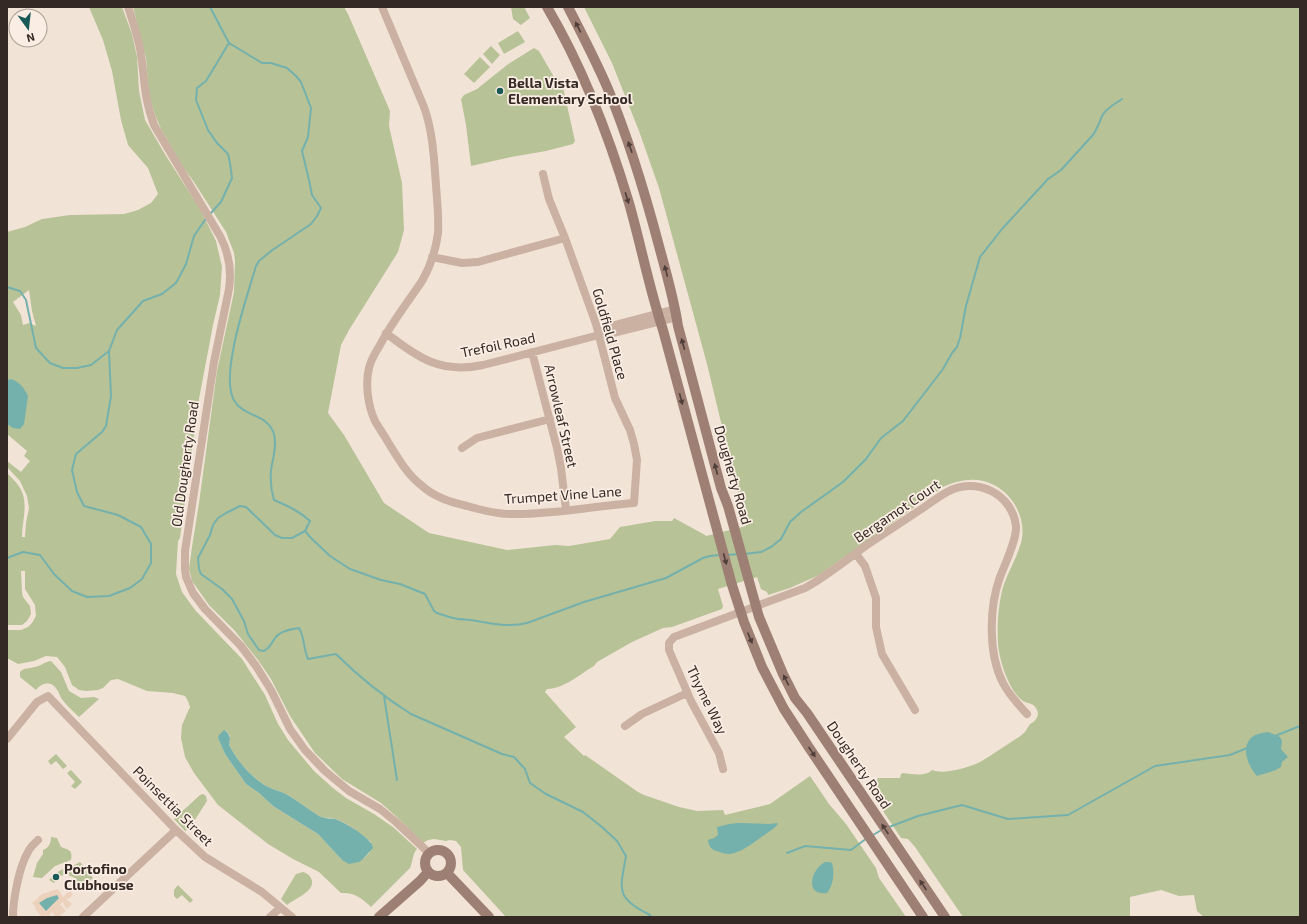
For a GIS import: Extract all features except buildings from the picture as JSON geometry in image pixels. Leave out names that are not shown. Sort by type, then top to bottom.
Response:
[{"type":"main road","points":[[547,7],[582,76],[598,112],[629,205],[732,585],[744,622],[762,667],[784,709],[924,917]]},
{"type":"main road","name":"Dougherty Road","points":[[568,7],[608,89],[629,144],[644,190],[721,488],[728,506],[759,617],[773,653],[796,698],[807,712],[945,917]]},
{"type":"main road","points":[[437,850],[448,854],[451,866],[447,873],[437,876],[428,872],[424,862],[429,853],[437,850]]},
{"type":"main road","points":[[379,917],[428,872]]},
{"type":"main road","points":[[447,873],[489,917]]},
{"type":"street","name":"Old Dougherty Road","points":[[128,7],[141,53],[144,92],[154,125],[201,201],[220,236],[228,252],[231,277],[208,400],[186,551],[186,577],[193,593],[205,609],[241,646],[256,666],[271,690],[290,729],[314,761],[349,791],[380,809],[429,853]]},
{"type":"street","name":"Trumpet Vine Lane","points":[[382,7],[424,107],[431,134],[437,200],[438,233],[429,269],[386,333],[373,357],[369,368],[369,397],[372,414],[376,422],[408,472],[421,486],[438,497],[458,504],[510,514],[634,503]]},
{"type":"street","name":"Goldfield Place","points":[[543,174],[549,199],[566,238],[599,335],[615,398],[630,430],[634,444],[637,460],[634,503]]},
{"type":"street","points":[[432,257],[462,263],[478,262],[566,238]]},
{"type":"street","name":"Trefoil Road","points":[[386,333],[414,353],[433,364],[449,367],[474,367],[599,335],[611,326],[659,318],[676,313]]},
{"type":"street","name":"Arrowleaf Street","points":[[532,352],[550,419],[561,468],[566,510]]},
{"type":"street","points":[[462,448],[477,438],[550,419]]},
{"type":"street","name":"Bergamot Court","points":[[668,643],[674,637],[805,588],[824,578],[856,554],[948,491],[968,485],[977,486],[991,490],[1000,496],[1008,505],[1014,516],[1016,533],[997,586],[994,603],[992,622],[993,650],[997,669],[1002,682],[1015,701],[1027,714]]},
{"type":"street","points":[[856,554],[865,566],[876,598],[876,627],[882,654],[915,710]]},
{"type":"street","name":"Thyme Way","points":[[668,643],[669,650],[687,693],[719,753],[723,769]]},
{"type":"street","points":[[624,726],[642,714],[687,693]]},
{"type":"street","name":"Poinsettia Street","points":[[7,739],[37,702],[48,696],[176,830],[205,857],[262,892],[292,917]]},
{"type":"street","points":[[84,917],[176,830]]},
{"type":"street","points":[[12,917],[24,860],[28,851],[38,840]]},
{"type":"street","points":[[270,917],[280,908]]},
{"type":"green space","points":[[89,7],[122,7],[132,34],[137,57],[139,91],[145,120],[200,209],[216,241],[222,267],[220,295],[199,399],[180,538],[178,541],[176,574],[182,592],[195,610],[242,659],[265,695],[278,724],[288,740],[314,771],[346,798],[393,827],[417,849],[414,853],[410,868],[371,907],[358,896],[341,893],[319,872],[268,844],[218,805],[194,773],[185,757],[181,738],[182,725],[190,707],[185,696],[173,693],[147,691],[118,679],[111,680],[103,688],[98,690],[79,690],[72,685],[65,667],[57,657],[46,656],[34,661],[18,664],[7,658],[7,630],[21,630],[28,627],[36,616],[35,605],[25,589],[25,571],[21,571],[23,597],[30,606],[31,614],[27,621],[22,625],[7,625],[7,473],[18,485],[24,497],[25,504],[22,537],[25,537],[29,508],[27,496],[20,481],[7,467],[7,461],[21,472],[30,461],[24,456],[27,451],[7,434],[7,232],[25,227],[42,219],[70,215],[124,214],[138,210],[151,203],[158,194],[148,168],[128,145],[121,120],[112,71],[103,40]],"holes":[[[29,290],[32,311],[36,326],[29,323],[23,325],[21,315],[13,302]],[[226,731],[230,736],[229,745],[232,751],[253,776],[266,786],[290,796],[319,816],[335,819],[359,832],[371,842],[370,852],[363,859],[342,860],[318,834],[273,806],[259,793],[246,784],[225,754],[218,738]]]},
{"type":"green space","points":[[133,7],[344,7],[390,111],[389,126],[402,183],[404,230],[398,252],[341,345],[328,413],[344,435],[384,503],[429,533],[507,550],[555,545],[569,546],[610,539],[620,527],[655,521],[672,521],[674,518],[706,536],[746,526],[707,364],[659,188],[639,131],[612,63],[584,7],[1300,7],[1300,917],[1204,917],[1197,911],[1194,895],[1179,896],[1161,890],[1130,897],[1130,917],[963,917],[915,847],[908,839],[901,838],[873,796],[868,783],[875,783],[878,778],[900,778],[901,774],[903,773],[926,774],[932,770],[942,772],[949,771],[980,762],[1019,737],[1025,732],[1030,724],[1034,722],[1038,714],[1034,706],[1023,701],[1009,683],[1000,658],[998,643],[998,617],[1002,591],[1021,543],[1021,518],[1014,503],[1003,491],[990,483],[970,480],[956,482],[943,487],[819,575],[790,588],[768,595],[767,592],[761,589],[757,577],[718,589],[723,606],[722,609],[672,627],[663,628],[632,642],[597,662],[594,666],[566,684],[560,687],[547,689],[545,692],[576,727],[564,737],[584,756],[585,755],[638,792],[679,807],[697,811],[723,810],[725,815],[770,804],[810,776],[829,804],[846,824],[876,868],[879,878],[906,917],[506,917],[463,870],[461,847],[456,841],[434,839],[423,843],[381,803],[342,779],[315,753],[290,716],[271,679],[258,660],[235,631],[209,605],[192,581],[189,569],[217,371],[234,292],[235,261],[234,253],[226,232],[183,167],[161,129],[155,115],[149,96],[146,58]]},
{"type":"green space","points":[[511,7],[524,7],[530,18],[521,25],[513,19]]},
{"type":"green space","points":[[518,31],[525,42],[504,54],[498,43]]},
{"type":"green space","points":[[491,46],[500,55],[492,64],[483,54]]},
{"type":"green space","points":[[534,48],[539,51],[554,77],[557,76],[562,83],[575,141],[573,144],[546,151],[471,166],[461,99],[464,95],[477,89],[507,65]]},
{"type":"green space","points":[[480,57],[490,67],[474,83],[464,74]]},
{"type":"green space","points":[[51,661],[61,672],[69,691],[81,698],[94,697],[99,699],[79,717],[63,701],[55,687],[49,684],[44,684],[36,690],[20,677],[20,672],[23,669]]},
{"type":"green space","points":[[56,754],[67,766],[63,769],[56,761],[51,765],[48,761]]},
{"type":"green space","points":[[71,770],[82,782],[75,789],[71,786],[75,782],[67,773]]},
{"type":"green space","points":[[203,794],[206,796],[207,801],[189,829],[185,831],[174,819],[200,795]]},
{"type":"green space","points":[[51,837],[57,838],[61,847],[71,852],[71,860],[55,866],[42,878],[33,877],[37,863],[43,854],[43,850],[49,845]]},
{"type":"green space","points":[[80,862],[93,878],[89,881],[87,879],[78,887],[75,878],[66,874],[58,877],[54,883],[49,880],[60,871]]},
{"type":"green space","points":[[303,872],[311,878],[312,885],[307,892],[287,905],[281,899],[296,874]]},
{"type":"green space","points":[[178,885],[193,900],[190,903],[182,895],[177,899],[174,896],[174,890]]},
{"type":"shaded area","points":[[58,889],[63,897],[70,890],[73,894],[69,899],[66,899],[72,904],[67,909],[63,902],[60,904],[66,911],[58,917],[56,917],[52,912],[49,915],[53,917],[47,917],[45,915],[42,917],[32,903],[42,894]]},
{"type":"water","points":[[10,379],[21,385],[28,396],[24,424],[20,429],[13,428],[7,424],[7,381]]},
{"type":"water","points":[[224,730],[228,733],[230,738],[229,745],[236,756],[248,772],[258,780],[268,787],[290,796],[319,816],[335,819],[348,825],[367,839],[373,848],[359,862],[349,864],[342,860],[318,834],[273,806],[259,793],[246,784],[225,754],[218,738]]},
{"type":"water","points":[[1268,732],[1280,737],[1282,741],[1281,749],[1288,757],[1282,762],[1281,767],[1278,769],[1257,776],[1251,768],[1247,758],[1247,743],[1252,737]]},
{"type":"water","points":[[739,823],[778,824],[752,844],[740,851],[729,854],[711,848],[708,840],[718,835],[717,827]]},
{"type":"water","points":[[825,862],[832,863],[833,879],[827,893],[820,893],[815,890],[812,881],[816,870]]},
{"type":"water","points":[[57,895],[59,898],[46,911],[39,903],[47,898]]},
{"type":"waterway","points":[[210,7],[229,43],[206,81],[197,88],[196,100],[208,130],[217,143],[228,154],[232,178],[221,202],[210,214]]},
{"type":"waterway","points":[[229,43],[262,63],[271,63],[287,68],[301,82],[311,108],[308,137],[302,151],[312,195],[321,208],[311,224],[271,251],[259,261],[256,266],[241,315],[232,356],[230,375],[231,390],[235,402],[244,411],[262,419],[267,423],[271,427],[274,434],[275,448],[271,470],[271,489],[274,500],[302,514],[310,521],[305,531],[292,538],[282,538],[275,535],[246,507],[240,506],[218,518],[213,525],[210,535],[198,558],[201,574],[222,589],[232,599],[244,621],[248,634],[259,650],[264,651],[270,647],[275,638],[283,632],[299,628],[308,659],[336,654],[372,686],[411,714],[502,754],[514,757],[525,769],[530,783],[546,794],[583,812],[617,841],[626,856],[622,877],[625,898],[651,917]]},
{"type":"waterway","points":[[744,554],[761,552],[771,547],[781,539],[790,522],[801,512],[843,482],[866,459],[881,438],[903,421],[943,369],[957,347],[966,306],[980,257],[1002,229],[1048,179],[1061,170],[1092,136],[1106,111],[1122,99]]},
{"type":"waterway","points":[[7,558],[23,552],[40,555],[54,574],[72,591],[87,597],[109,596],[130,588],[142,579],[151,563],[151,544],[141,527],[118,515],[84,506],[77,492],[72,470],[76,454],[102,432],[106,426],[111,396],[109,351],[117,330],[143,301],[162,294],[176,283],[186,264],[194,236],[207,217]]},
{"type":"waterway","points":[[7,287],[20,291],[26,300],[36,348],[50,363],[63,368],[77,368],[91,365],[109,351]]},
{"type":"waterway","points":[[305,531],[330,556],[350,569],[381,580],[400,584],[425,594],[434,611],[437,613],[458,619],[506,625],[527,623],[584,602],[666,578],[703,558],[720,555]]},
{"type":"waterway","points":[[728,555],[738,554]]},
{"type":"waterway","points":[[384,696],[397,780]]},
{"type":"waterway","points":[[1275,736],[1300,726]]},
{"type":"waterway","points":[[889,827],[918,816],[962,805],[1008,819],[1068,815],[1155,766],[1230,755],[1247,748]]},
{"type":"waterway","points":[[873,835],[883,829]]},
{"type":"waterway","points":[[787,853],[805,846],[851,850],[867,838]]},
{"type":"place","name":"Bella Vista Elementary School","points":[[500,91]]},
{"type":"place","name":"Portofino Clubhouse","points":[[56,877]]}]
